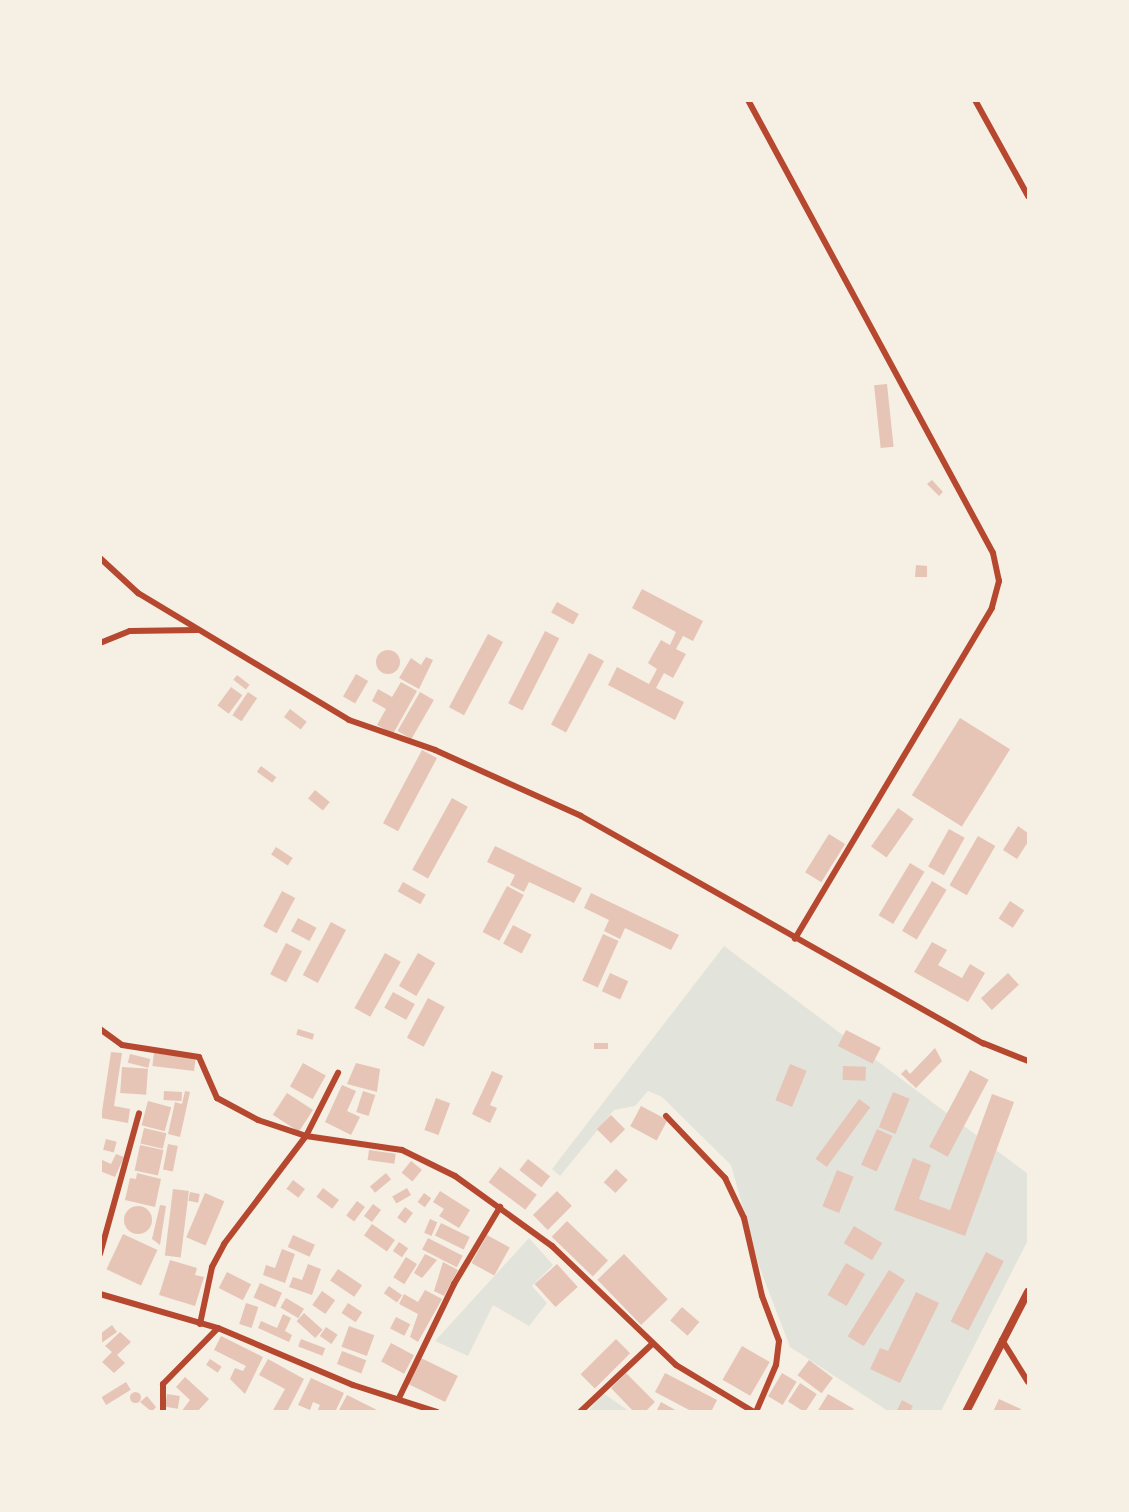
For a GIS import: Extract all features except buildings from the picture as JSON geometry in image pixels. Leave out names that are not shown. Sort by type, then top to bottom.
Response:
[{"type":"street","points":[[748,100],[993,553],[999,581],[992,608],[795,939]]},
{"type":"street","points":[[975,100],[1029,196]]},
{"type":"street","points":[[100,558],[111,569],[198,630],[349,720],[435,750],[581,816],[795,939],[983,1043],[1029,1061]]},
{"type":"street","points":[[100,564],[111,569]]},
{"type":"street","points":[[100,643],[130,631],[198,630]]},
{"type":"street","points":[[100,1029],[122,1045],[199,1057],[217,1098],[231,1109],[306,1136],[402,1150],[500,1207],[552,1246],[651,1345],[723,1397],[755,1412],[776,1365],[779,1341],[762,1296],[744,1218],[725,1178],[666,1116]]},
{"type":"street","points":[[200,1324],[212,1267],[224,1244],[306,1136],[338,1073]]},
{"type":"street","points":[[100,1254],[139,1113]]},
{"type":"street","points":[[399,1398],[454,1284],[500,1207]]},
{"type":"street","points":[[966,1412],[1029,1292]]},
{"type":"street","points":[[100,1294],[218,1328],[353,1385],[437,1412]]},
{"type":"street","points":[[163,1412],[163,1384],[218,1328]]},
{"type":"street","points":[[1002,1340],[1029,1383]]},
{"type":"street","points":[[580,1412],[651,1345]]},
{"type":"shaded area","points":[[724,946],[1028,1174],[1028,1240],[941,1411],[888,1411],[790,1347],[759,1266],[731,1165],[662,1097],[648,1091],[635,1106],[614,1110],[560,1176],[552,1169]]},
{"type":"shaded area","points":[[529,1238],[553,1265],[532,1286],[547,1303],[529,1326],[493,1305],[468,1356],[435,1341]]},
{"type":"shaded area","points":[[603,1393],[629,1411],[588,1412]]}]
